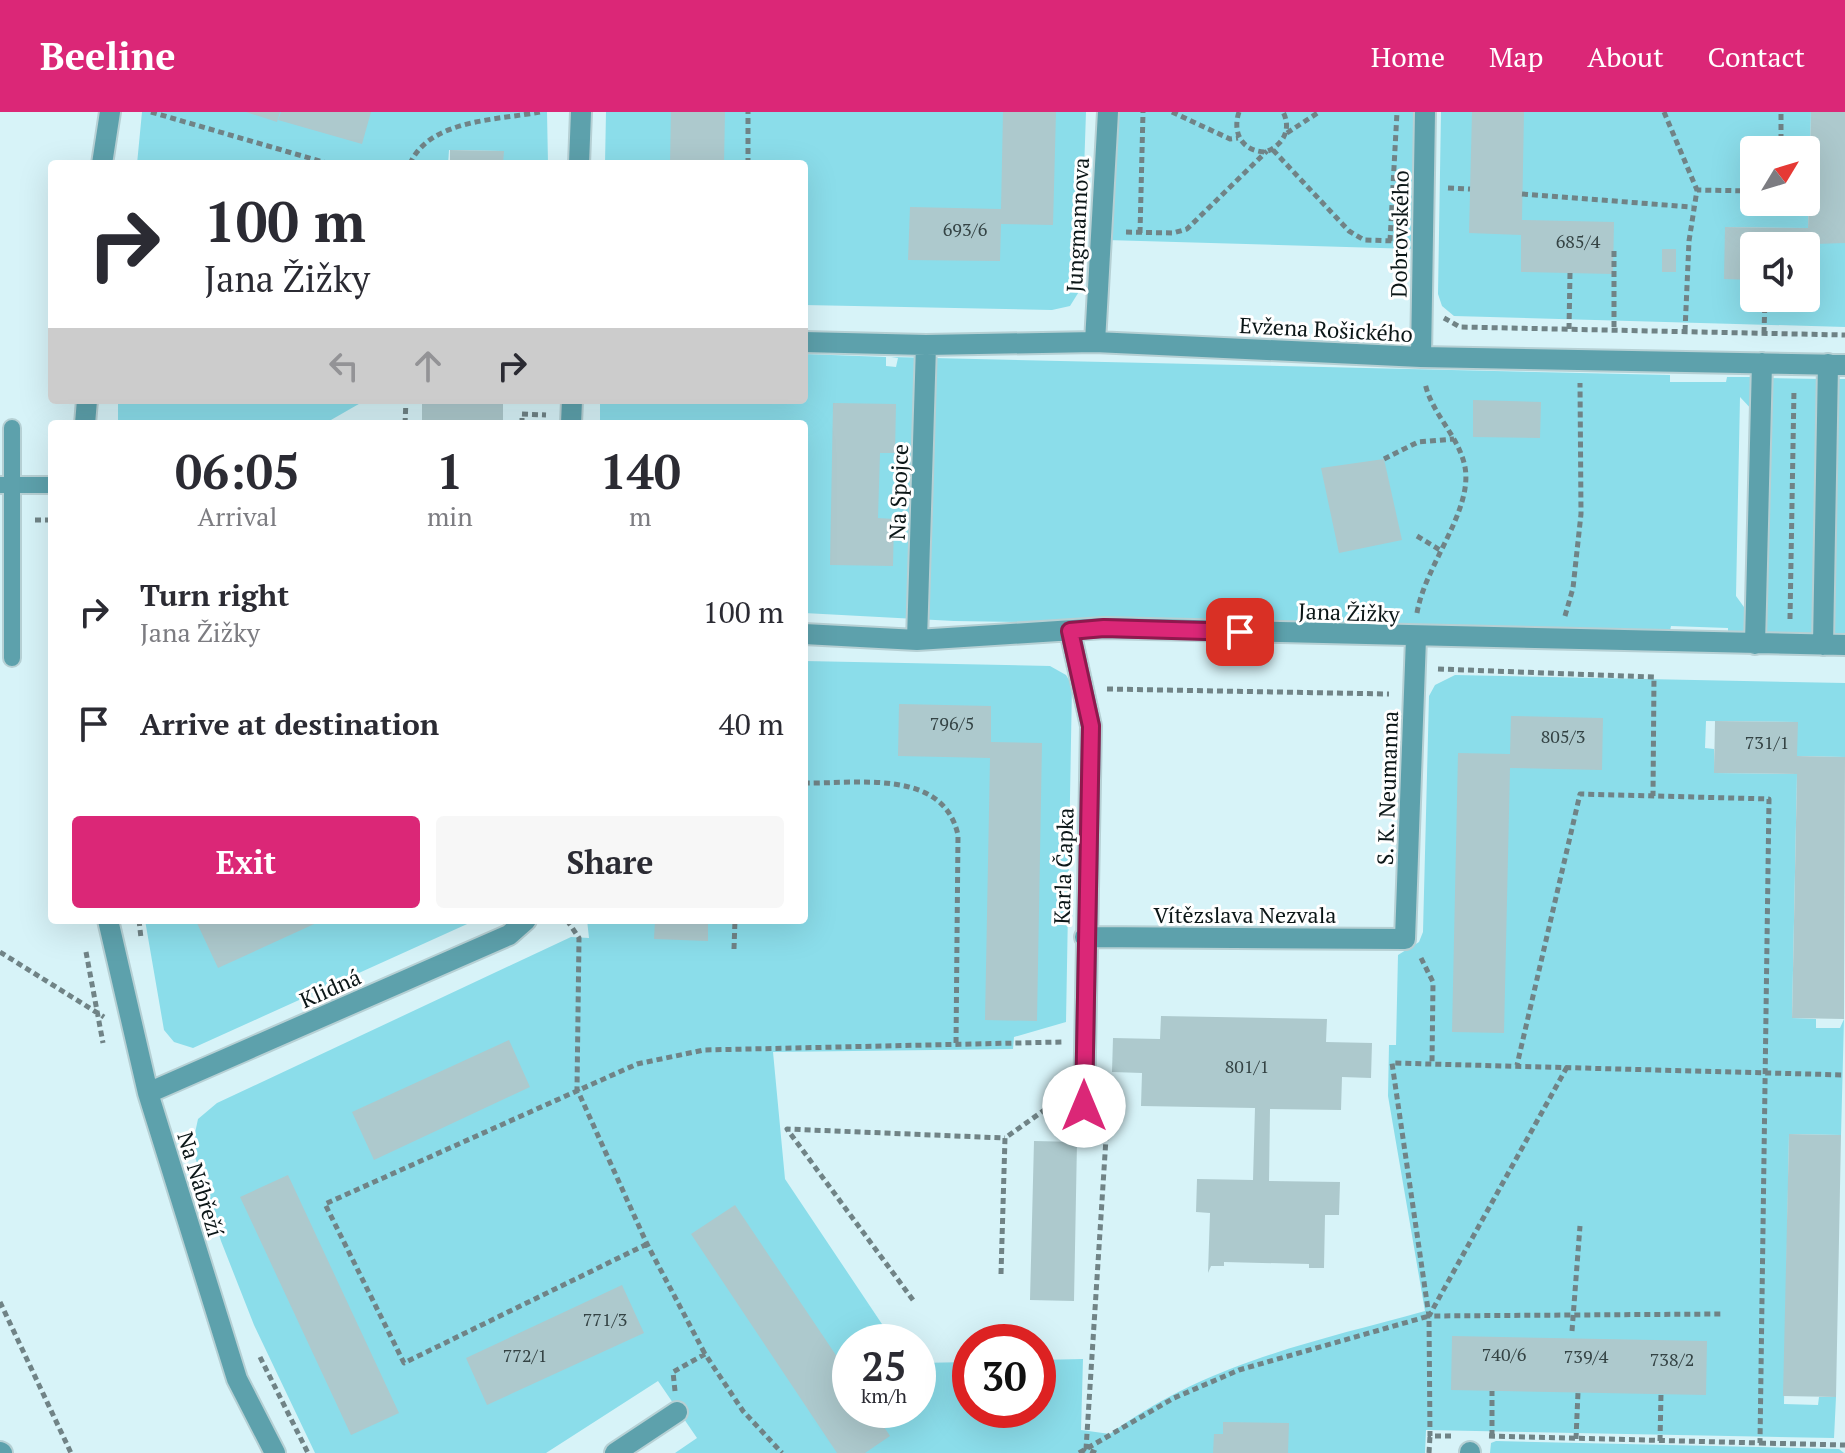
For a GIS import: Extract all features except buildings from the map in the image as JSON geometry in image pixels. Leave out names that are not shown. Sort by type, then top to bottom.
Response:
[{"type":"street","points":[[103,160],[110,112]]},
{"type":"street","points":[[579,160],[581,112]]},
{"type":"street","name":"Jungmannova","points":[[1095,342],[1098,231],[1108,112]]},
{"type":"street","name":"Dobrovského","points":[[1421,357],[1425,112]]},
{"type":"street","name":"Evžena Rošického","points":[[808,342],[926,345],[1095,342],[1421,357],[1836,365]]},
{"type":"street","name":"Na Spojce","points":[[917,640],[926,345]]},
{"type":"street","points":[[1755,644],[1762,363]]},
{"type":"street","points":[[1823,645],[1836,365]]},
{"type":"street","name":"Jana Žižky","points":[[808,634],[917,640],[1104,628],[1416,638],[1845,645]]},
{"type":"street","name":"Karla Čapka","points":[[1070,631],[1091,726],[1085,937],[1075,1100]]},
{"type":"street","name":"S. K. Neumanna","points":[[1405,939],[1416,638]]},
{"type":"street","name":"Na Nábřeží","points":[[109,924],[148,1093],[237,1379],[275,1453]]},
{"type":"street","name":"Klidná","points":[[148,1093],[509,935],[521,924]]},
{"type":"street","name":"Vítězslava Nezvala","points":[[1085,937],[1405,939]]},
{"type":"street","points":[[615,1453],[677,1412]]},
{"type":"lane","points":[[12,428],[7,485],[12,658]]},
{"type":"lane","points":[[7,485],[48,485]]},
{"type":"path","points":[[151,112],[316,160]]},
{"type":"path","points":[[413,160],[423,145],[441,131],[540,112]]},
{"type":"path","points":[[748,112],[748,160]]},
{"type":"path","points":[[1140,233],[1143,112]]},
{"type":"path","points":[[1172,112],[1230,139],[1238,138]]},
{"type":"path","points":[[1239,112],[1235,125],[1238,138],[1256,152],[1270,150]]},
{"type":"path","points":[[1283,112],[1286,133]]},
{"type":"path","points":[[1098,231],[1173,233],[1187,229],[1286,133],[1319,112]]},
{"type":"path","points":[[1390,241],[1397,112]]},
{"type":"path","points":[[1664,112],[1697,190],[1692,207],[1685,331]]},
{"type":"path","points":[[1781,112],[1781,136]]},
{"type":"path","points":[[1270,150],[1349,231],[1364,240],[1423,241]]},
{"type":"path","points":[[1435,187],[1470,189]]},
{"type":"path","points":[[1697,190],[1740,191]]},
{"type":"path","points":[[1522,194],[1692,207]]},
{"type":"path","points":[[1614,251],[1614,329]]},
{"type":"path","points":[[1569,329],[1570,273]]},
{"type":"path","points":[[1764,333],[1765,312]]},
{"type":"path","points":[[1441,316],[1460,327],[1845,335]]},
{"type":"path","points":[[1416,638],[1421,588],[1459,513],[1465,487],[1465,466],[1454,439],[1426,390],[1421,357]]},
{"type":"path","points":[[1561,640],[1562,621],[1573,588],[1581,514],[1580,360]]},
{"type":"path","points":[[1789,644],[1795,364]]},
{"type":"path","points":[[522,420],[522,414],[571,413]]},
{"type":"path","points":[[1384,459],[1418,442],[1454,439]]},
{"type":"path","points":[[1417,536],[1440,550]]},
{"type":"path","points":[[1082,688],[1430,695],[1431,668],[1654,677],[1653,796]]},
{"type":"path","points":[[808,783],[913,787],[941,800],[954,815],[958,835],[956,1045]]},
{"type":"path","points":[[1517,1065],[1580,794],[1769,799],[1760,1443]]},
{"type":"path","points":[[570,924],[579,938],[577,1089],[647,1244],[705,1354],[743,1411],[782,1453]]},
{"type":"path","points":[[734,949],[735,924]]},
{"type":"path","points":[[86,951],[103,1043]]},
{"type":"path","points":[[0,952],[137,1036]]},
{"type":"path","points":[[1419,956],[1433,982],[1432,1063]]},
{"type":"path","points":[[647,1244],[404,1363],[325,1204],[637,1064],[704,1050],[1068,1041],[1068,1055]]},
{"type":"path","points":[[1429,1453],[1429,1316],[1392,1063],[1517,1065],[1632,1072],[1845,1075]]},
{"type":"path","points":[[1429,1316],[1567,1067]]},
{"type":"path","points":[[913,1300],[787,1129],[1005,1138],[1075,1100],[1107,1123],[1086,1449]]},
{"type":"path","points":[[1001,1274],[1005,1138]]},
{"type":"path","points":[[1572,1331],[1580,1226]]},
{"type":"path","points":[[0,1302],[71,1453]]},
{"type":"path","points":[[1079,1453],[1174,1398],[1239,1370],[1429,1316],[1721,1314]]},
{"type":"path","points":[[677,1412],[673,1372],[705,1354]]},
{"type":"path","points":[[1492,1391],[1492,1436]]},
{"type":"path","points":[[1576,1439],[1578,1392]]},
{"type":"path","points":[[1660,1441],[1661,1394]]},
{"type":"path","points":[[1430,1436],[1469,1444],[1492,1436],[1845,1445]]},
{"type":"path","points":[[1086,1449],[1096,1453]]},
{"type":"shaded area","points":[[142,112],[547,112],[548,160],[502,160],[502,151],[449,150],[448,160],[137,160]]},
{"type":"shaded area","points":[[606,112],[1086,112],[1080,290],[1070,306],[1052,310],[808,305],[808,160],[605,160]]},
{"type":"shaded area","points":[[1112,112],[1421,112],[1414,249],[1106,240]]},
{"type":"shaded area","points":[[1441,112],[1811,112],[1810,136],[1740,136],[1740,216],[1808,216],[1808,228],[1726,227],[1740,254],[1740,312],[1820,312],[1820,242],[1845,243],[1845,327],[1454,316],[1442,306],[1438,294]]},
{"type":"shaded area","points":[[808,354],[886,357],[886,366],[896,367],[898,358],[891,357],[1670,375],[1670,382],[1726,382],[1727,377],[1755,377],[1754,412],[1740,397],[1736,596],[1749,614],[1749,633],[1728,633],[1728,628],[1671,626],[1670,631],[954,621],[808,613],[808,420],[600,420],[600,404],[808,404]]},
{"type":"shaded area","points":[[1768,378],[1821,379],[1816,634],[1762,633]]},
{"type":"shaded area","points":[[1835,379],[1845,379],[1845,634],[1829,634]]},
{"type":"shaded area","points":[[118,404],[359,404],[331,420],[118,420]]},
{"type":"shaded area","points":[[808,661],[1050,666],[1066,675],[1072,685],[1066,1022],[1014,1037],[1013,1049],[773,1052],[785,1179],[882,1324],[832,1324],[832,1428],[936,1428],[936,1363],[952,1362],[952,1428],[1056,1428],[1056,1360],[1083,1359],[1081,1430],[1110,1434],[1184,1389],[1222,1372],[1301,1345],[1425,1311],[1388,1096],[1389,1045],[1396,1045],[1398,955],[1419,942],[1423,932],[1429,696],[1435,685],[1455,675],[1845,683],[1845,757],[1797,756],[1797,722],[1706,721],[1705,748],[1714,749],[1715,773],[1797,774],[1792,1018],[1816,1019],[1816,1028],[1840,1028],[1844,1019],[1841,1135],[1789,1134],[1784,1404],[1818,1405],[1819,1397],[1836,1397],[1834,1438],[1426,1430],[1425,1453],[675,1453],[697,1438],[658,1381],[546,1453],[315,1453],[254,1325],[221,1241],[192,1147],[198,1119],[217,1103],[571,937],[589,938],[587,924],[808,924]]},
{"type":"shaded area","points":[[146,924],[467,924],[193,1048],[174,1042],[164,1030]]},
{"type":"shaded area","points":[[1491,1443],[1839,1449],[1844,1453],[1490,1453]]},
{"type":"route","points":[[1084,1106],[1091,726],[1070,631],[1104,628],[1240,632]]}]
